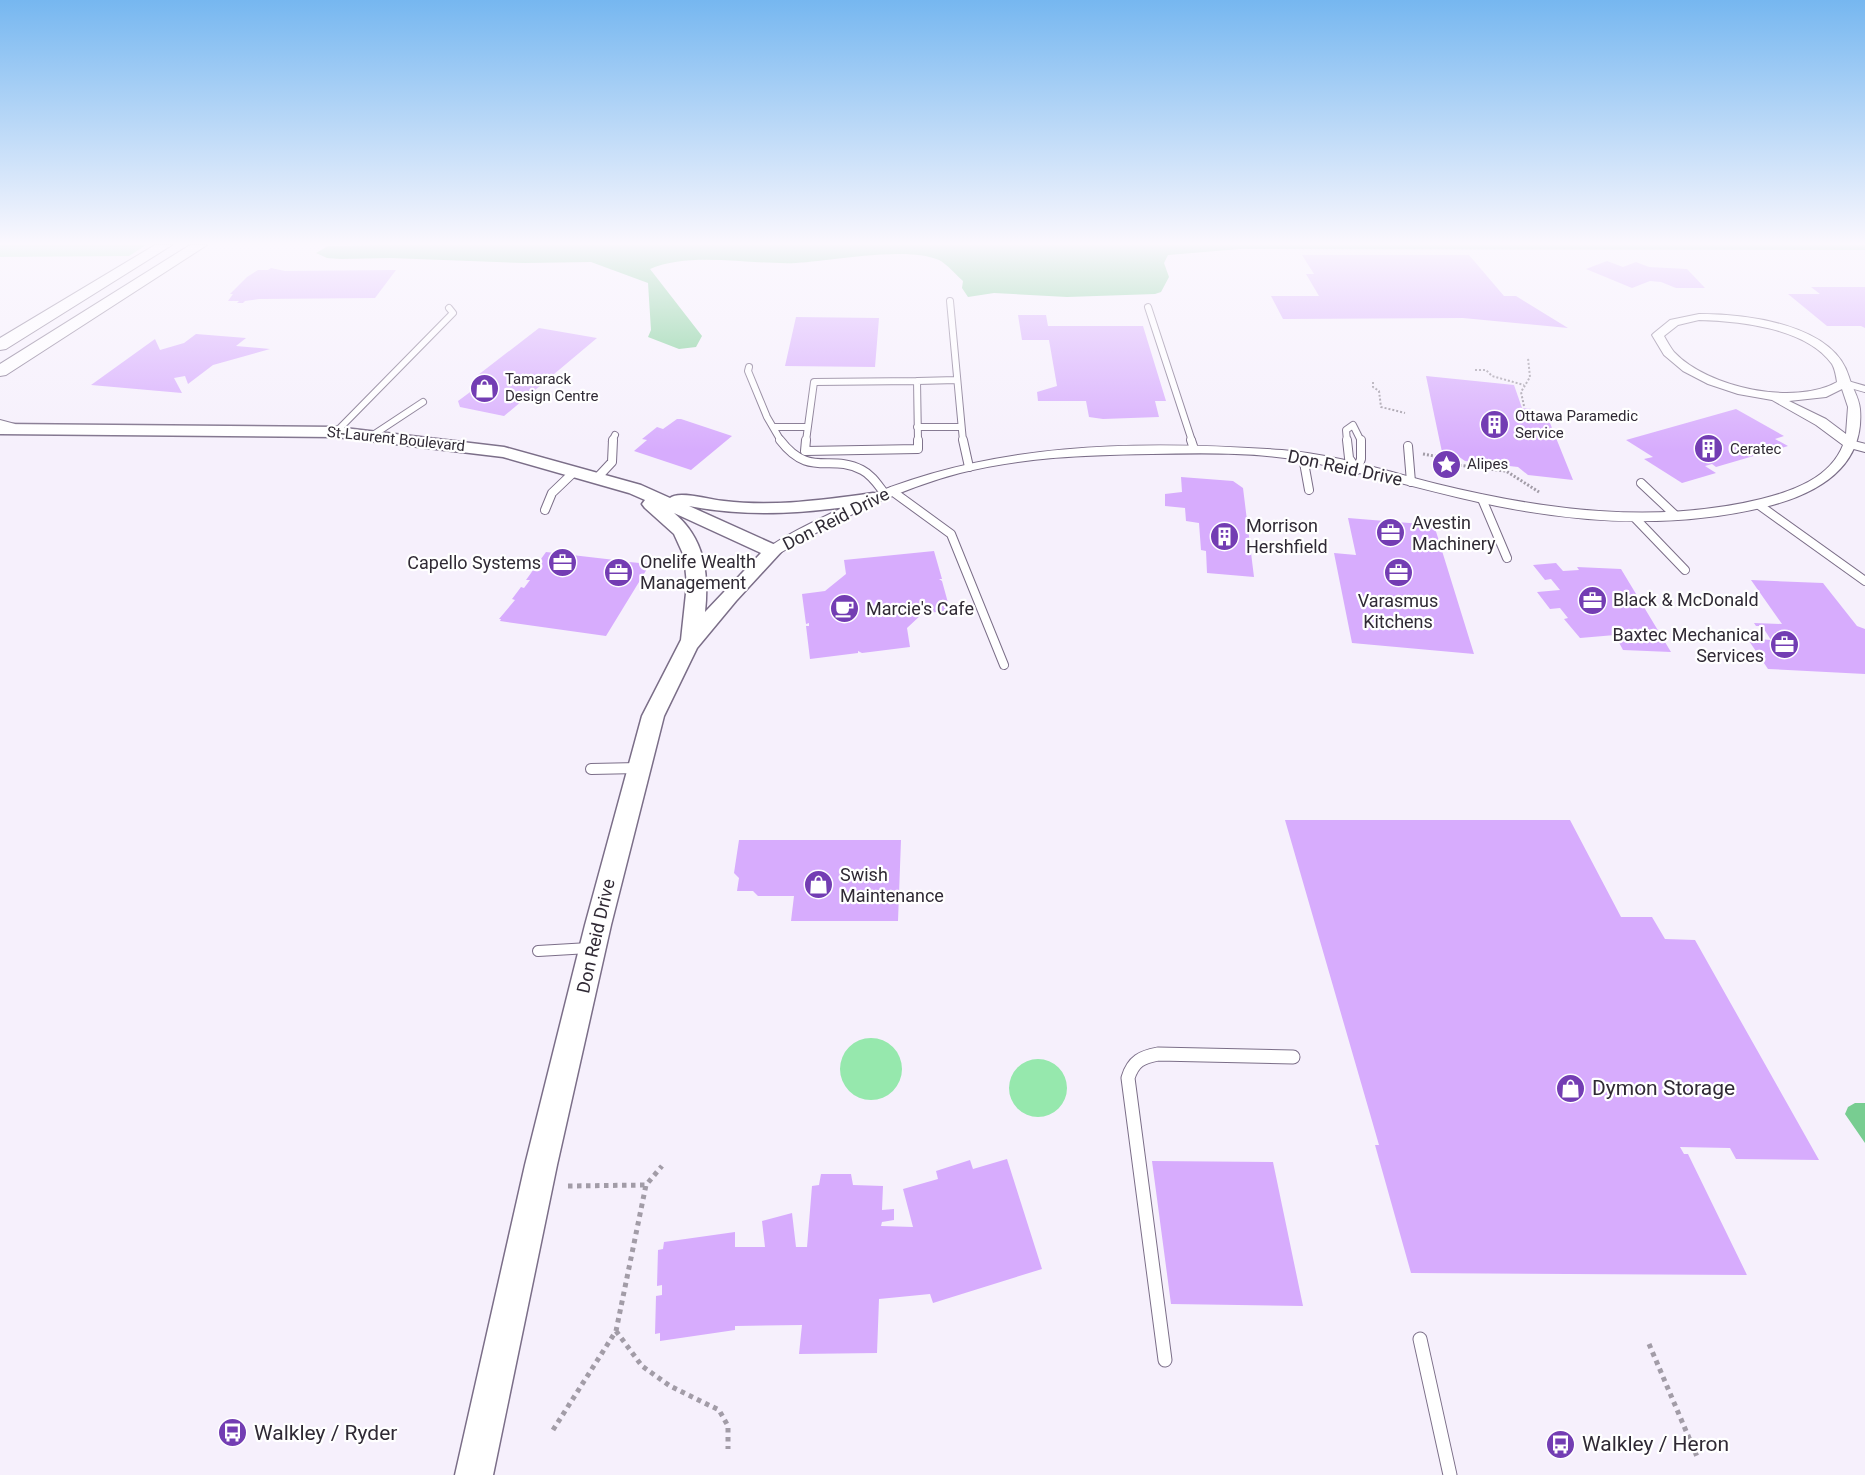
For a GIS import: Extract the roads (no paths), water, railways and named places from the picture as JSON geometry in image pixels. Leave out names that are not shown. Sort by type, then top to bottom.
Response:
[{"type":"main road","points":[[0,345],[51,314]]},
{"type":"main road","points":[[0,371],[91,314]]},
{"type":"street","name":"Don Reid Drive","points":[[1688,317],[1754,321],[1803,337],[1824,348],[1838,360],[1846,372],[1844,383],[1839,388],[1821,395],[1796,397],[1766,395],[1720,384],[1692,372],[1672,359],[1660,346],[1658,335],[1663,327],[1673,321],[1688,317]]},
{"type":"street","name":"Don Reid Drive","points":[[474,1475],[541,1165],[593,948],[653,716],[688,645],[729,596],[773,551],[883,494],[969,467],[1045,454],[1194,449],[1303,457],[1482,499],[1536,508],[1635,518],[1710,513],[1759,505],[1792,496],[1832,471],[1844,459],[1855,427],[1849,389],[1844,383]]},
{"type":"street","name":"Don Reid Drive","points":[[1766,395],[1821,422],[1850,444]]},
{"type":"street","name":"St-Laurent Boulevard","points":[[3,428],[336,432],[504,452],[634,489],[773,551]]},
{"type":"street","points":[[634,489],[733,509],[816,507],[883,494]]},
{"type":"street","points":[[634,489],[683,532],[694,557],[698,595],[688,645]]},
{"type":"lane","points":[[336,432],[452,314]]},
{"type":"lane","points":[[951,314],[961,427],[969,467]]},
{"type":"lane","points":[[1150,314],[1194,449]]},
{"type":"lane","points":[[749,367],[748,371],[773,427],[797,458],[861,468],[879,483],[883,494],[951,534],[1004,665]]},
{"type":"lane","points":[[917,381],[918,450],[805,451],[814,382],[957,380]]},
{"type":"lane","points":[[1844,383],[1865,389]]},
{"type":"lane","points":[[373,435],[386,424],[423,402]]},
{"type":"lane","points":[[1353,425],[1360,433],[1362,461],[1357,470],[1349,458],[1346,430],[1353,425]]},
{"type":"lane","points":[[773,427],[807,427]]},
{"type":"lane","points":[[917,427],[961,427]]},
{"type":"lane","points":[[597,478],[614,460],[616,453],[612,441],[615,435]]},
{"type":"lane","points":[[1850,444],[1865,448]]},
{"type":"lane","points":[[1408,449],[1411,482]]},
{"type":"lane","points":[[1303,457],[1309,490]]},
{"type":"lane","points":[[545,510],[548,499],[555,489],[574,472]]},
{"type":"lane","points":[[1641,483],[1675,515]]},
{"type":"lane","points":[[1482,499],[1507,558]]},
{"type":"lane","points":[[1759,505],[1865,581]]},
{"type":"lane","points":[[1635,518],[1685,570]]},
{"type":"lane","points":[[591,769],[638,768]]},
{"type":"lane","points":[[538,951],[593,948]]},
{"type":"lane","points":[[1165,1360],[1128,1078],[1130,1066],[1139,1057],[1158,1054],[1293,1057]]},
{"type":"lane","points":[[1420,1339],[1450,1475]]},
{"type":"place","name":"Tamarack Design Centre","points":[[484,388]]},
{"type":"place","name":"Ottawa Paramedic Service","points":[[1494,425]]},
{"type":"place","name":"Ceratec","points":[[1709,449]]},
{"type":"place","name":"Alipes","points":[[1446,464]]},
{"type":"place","name":"Avestin Machinery","points":[[1391,533]]},
{"type":"place","name":"Morrison Hershfield","points":[[1225,536]]},
{"type":"place","name":"Capello Systems","points":[[562,563]]},
{"type":"place","name":"Onelife Wealth Management","points":[[619,572]]},
{"type":"place","name":"Varasmus Kitchens","points":[[1398,572]]},
{"type":"place","name":"Black & McDonald","points":[[1592,600]]},
{"type":"place","name":"Marcie's Cafe","points":[[845,609]]},
{"type":"place","name":"Baxtec Mechanical Services","points":[[1785,645]]},
{"type":"place","name":"Swish Maintenance","points":[[819,885]]},
{"type":"place","name":"Dymon Storage","points":[[1571,1088]]},
{"type":"place","name":"Walkley / Ryder","points":[[233,1433]]},
{"type":"place","name":"Walkley / Heron","points":[[1561,1444]]}]
